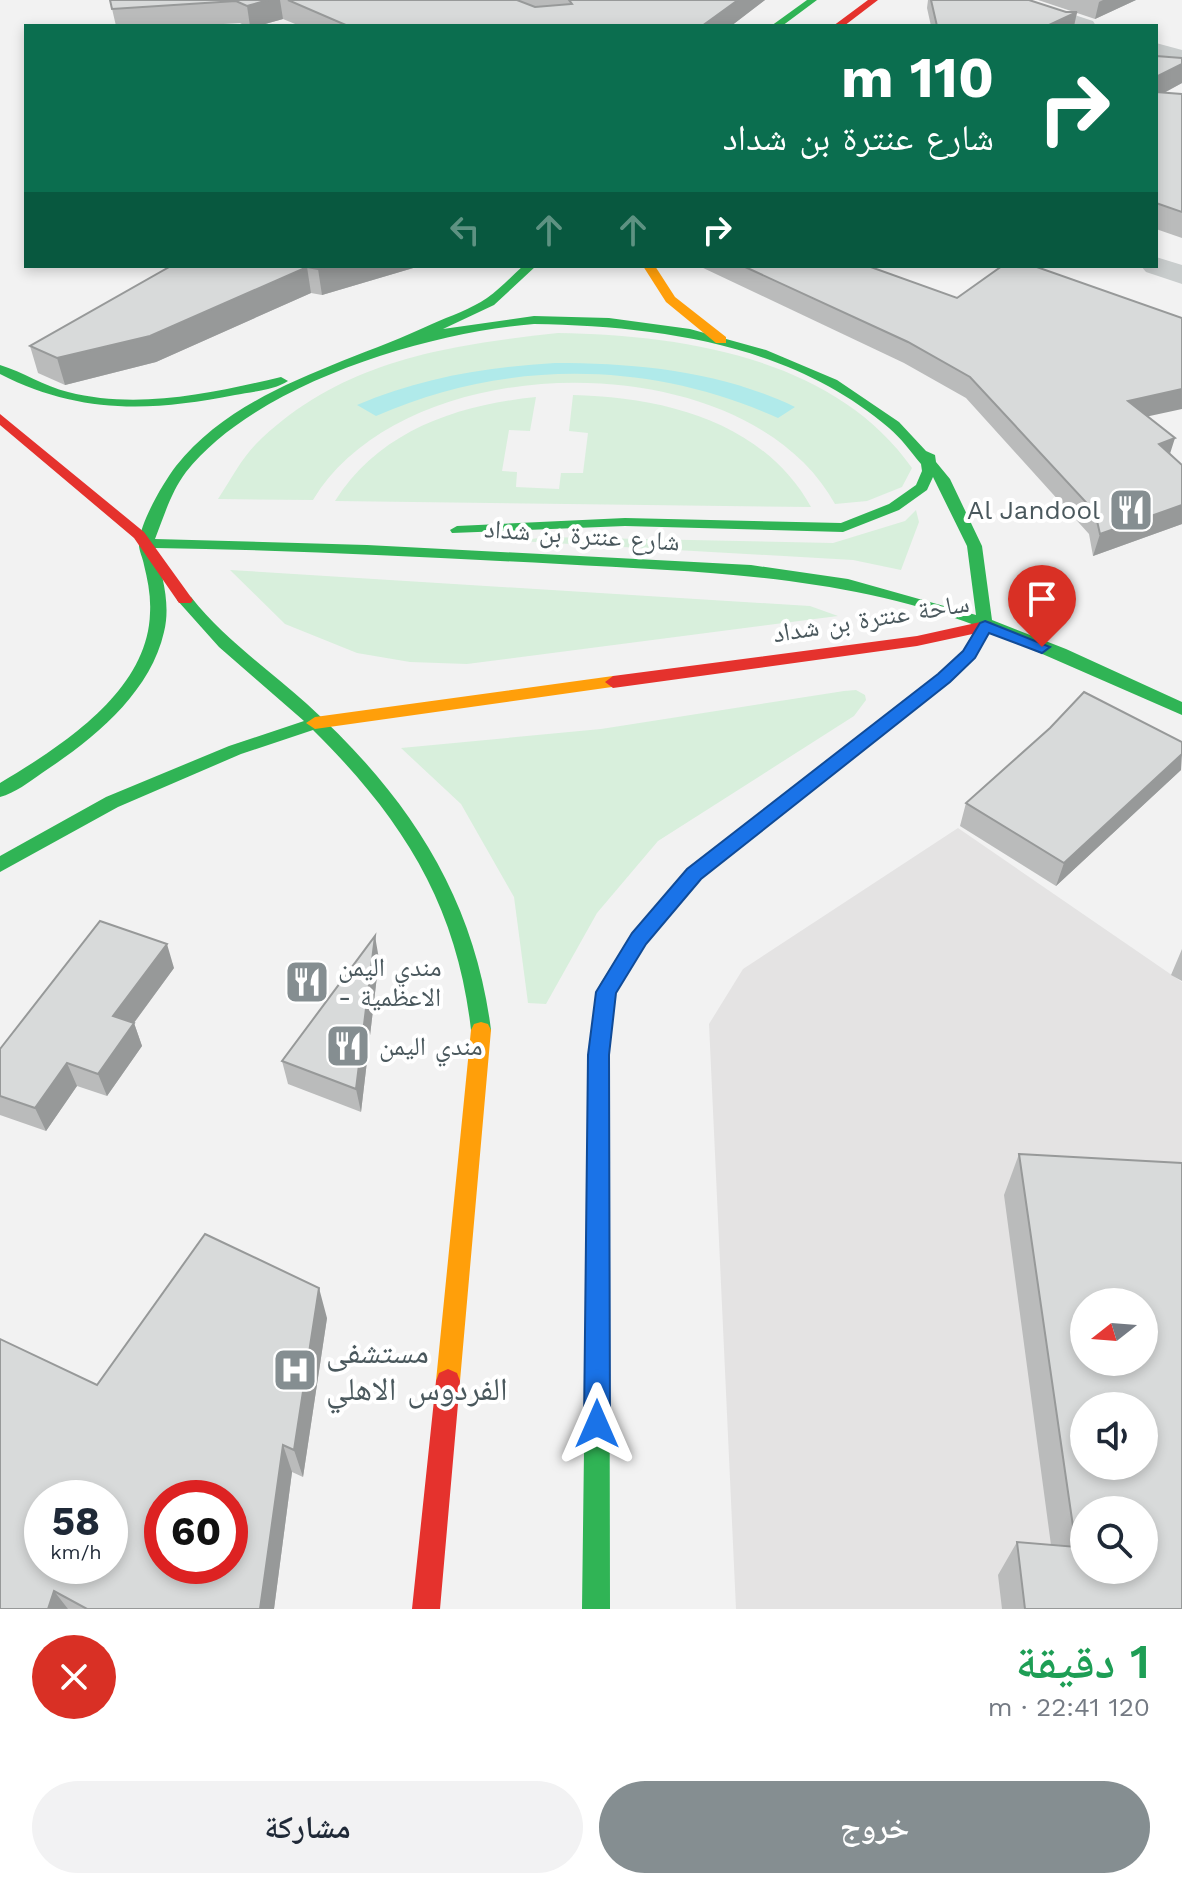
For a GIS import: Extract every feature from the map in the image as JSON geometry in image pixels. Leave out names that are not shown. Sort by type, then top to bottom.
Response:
[{"type":"main road","points":[[779,24],[813,0]]},
{"type":"main road","points":[[841,24],[874,0]]},
{"type":"main road","points":[[409,340],[460,320],[492,302],[528,268]]},
{"type":"main road","points":[[650,268],[655,284],[681,310],[721,340]]},
{"type":"main road","name":"ساحة عنترة بن شداد","points":[[0,865],[112,802],[235,750],[315,723],[917,641],[985,626],[984,573],[966,524],[928,455],[898,425],[839,386],[761,350],[623,322],[551,320],[479,326],[409,340],[345,361],[286,390],[223,429],[183,468],[161,502],[146,543]]},
{"type":"main road","points":[[0,369],[16,382],[55,398],[92,404],[176,400],[234,392],[345,361]]},
{"type":"main road","points":[[0,418],[61,465],[146,543],[168,580],[205,625],[315,723],[398,822],[455,908],[473,956],[482,1016],[426,1609]]},
{"type":"main road","points":[[325,545],[436,533],[625,522],[843,528],[894,507],[922,487],[929,471],[928,455]]},
{"type":"main road","points":[[0,791],[91,727],[132,684],[154,643],[157,588],[146,543]]},
{"type":"main road","name":"شارع عنترة بن شداد","points":[[146,543],[325,545],[800,575],[897,596],[985,626],[1099,668],[1182,709]]},
{"type":"main road","points":[[596,1609],[599,1055],[606,992],[639,938],[694,874],[944,678],[969,654],[985,626]]},
{"type":"street","points":[[1007,0],[1079,24]]},
{"type":"street","points":[[1158,51],[1182,58]]},
{"type":"street","points":[[1158,267],[1182,275]]},
{"type":"shaded area","points":[[958,828],[1182,982],[1182,1609],[736,1609],[709,1024],[743,969]]},
{"type":"green space","points":[[558,333],[655,339],[705,348],[753,360],[799,377],[842,401],[880,431],[912,468],[902,487],[867,501],[835,504],[791,451],[729,413],[656,390],[576,383],[496,390],[422,412],[359,449],[313,500],[218,499],[256,444],[288,416],[323,393],[396,362],[476,344]]},
{"type":"green space","points":[[573,395],[642,401],[708,420],[739,435],[767,454],[791,478],[811,507],[335,501],[374,456],[422,426],[477,407],[536,397],[530,431],[509,430],[502,471],[517,472],[516,487],[559,489],[561,473],[583,473],[588,433],[569,431]]},
{"type":"green space","points":[[916,510],[919,522],[901,570],[853,560],[518,541],[545,537],[833,543],[905,521]]},
{"type":"green space","points":[[230,570],[810,606],[838,616],[467,664],[410,662],[357,653],[285,624]]},
{"type":"green space","points":[[856,690],[865,695],[866,700],[854,716],[658,841],[597,913],[546,1004],[528,1003],[514,897],[461,804],[401,748],[601,729]]},
{"type":"water","points":[[555,363],[647,367],[708,377],[795,407],[778,418],[729,399],[679,385],[628,377],[577,374],[526,376],[476,384],[425,397],[376,416],[357,405],[454,375]]},
{"type":"building","points":[[110,0],[268,0],[247,6],[236,1],[112,9]]},
{"type":"building","points":[[288,0],[517,0],[535,7],[572,4],[569,0],[738,0],[705,24],[343,24]]},
{"type":"building","points":[[931,0],[1029,0],[1066,12],[1077,12],[1051,24],[937,24]]},
{"type":"building","points":[[1158,56],[1182,58],[1182,64],[1158,76]]},
{"type":"building","points":[[1158,92],[1182,94],[1182,212],[1158,204]]},
{"type":"building","points":[[167,268],[305,268],[150,336],[57,358],[30,346]]},
{"type":"building","points":[[747,268],[874,268],[957,298],[999,268],[1040,268],[1182,318],[1182,389],[1128,401],[1175,438],[1159,444],[1182,465],[1182,505],[1100,534],[1095,512],[970,377],[908,342]]},
{"type":"building","points":[[1084,692],[1182,742],[1182,754],[1064,863],[966,803],[1050,728]]},
{"type":"building","points":[[100,921],[167,944],[113,1016],[134,1023],[98,1074],[67,1063],[35,1108],[0,1096],[0,1049]]},
{"type":"building","points":[[375,936],[356,1089],[282,1061]]},
{"type":"building","points":[[1019,1154],[1182,1163],[1182,1609],[1025,1609],[1017,1542],[1070,1546],[1070,1584],[1158,1584],[1158,1496],[1070,1496],[1070,1506]]},
{"type":"building","points":[[205,1234],[319,1288],[294,1450],[283,1445],[260,1609],[87,1609],[54,1591],[48,1609],[0,1609],[0,1339],[97,1385]]},
{"type":"traffic: fast","points":[[779,24],[813,0]]},
{"type":"traffic: fast","points":[[409,340],[490,302],[528,268]]},
{"type":"traffic: fast","points":[[146,543],[171,484],[194,455],[244,416],[314,378],[405,342],[469,327],[534,320],[609,322],[686,332],[762,352],[833,383],[894,425],[943,479],[974,546],[985,626]]},
{"type":"traffic: fast","points":[[0,369],[33,386],[67,396],[138,404],[210,396],[281,381]]},
{"type":"traffic: fast","points":[[457,530],[625,522],[843,528],[894,507],[922,487],[929,471],[928,455]]},
{"type":"traffic: fast","points":[[0,791],[70,745],[93,725],[115,704],[148,658],[159,611],[155,577],[146,543]]},
{"type":"traffic: fast","points":[[146,543],[367,550],[686,566],[816,578],[892,594],[977,620],[1060,653],[1182,709]]},
{"type":"traffic: fast","points":[[185,600],[225,644],[301,708],[334,741],[396,813],[446,895],[476,984],[481,1030]]},
{"type":"traffic: fast","points":[[596,1609],[599,1055],[606,992],[639,938],[694,874],[944,678],[969,654],[985,626]]},
{"type":"traffic: fast","points":[[0,865],[112,802],[235,750],[315,723]]},
{"type":"traffic: slow","points":[[650,268],[670,299],[721,340]]},
{"type":"traffic: slow","points":[[315,723],[613,682]]},
{"type":"traffic: slow","points":[[448,1381],[481,1030]]},
{"type":"traffic: jam","points":[[841,24],[874,0]]},
{"type":"traffic: jam","points":[[0,418],[139,535],[185,600]]},
{"type":"traffic: jam","points":[[613,682],[917,641],[985,626]]},
{"type":"traffic: jam","points":[[426,1609],[448,1381]]},
{"type":"place","name":"Al Jandool","points":[[1131,510]]},
{"type":"place","name":"مندي اليمن - الاعظمية","points":[[307,982]]},
{"type":"place","name":"مندي اليمن","points":[[348,1046]]},
{"type":"place","name":"مستشفى الفردوس الاهلي","points":[[295,1370]]},
{"type":"route","points":[[597,1424],[599,1055],[606,992],[639,938],[694,874],[944,678],[969,654],[985,626],[1042,647]]}]
